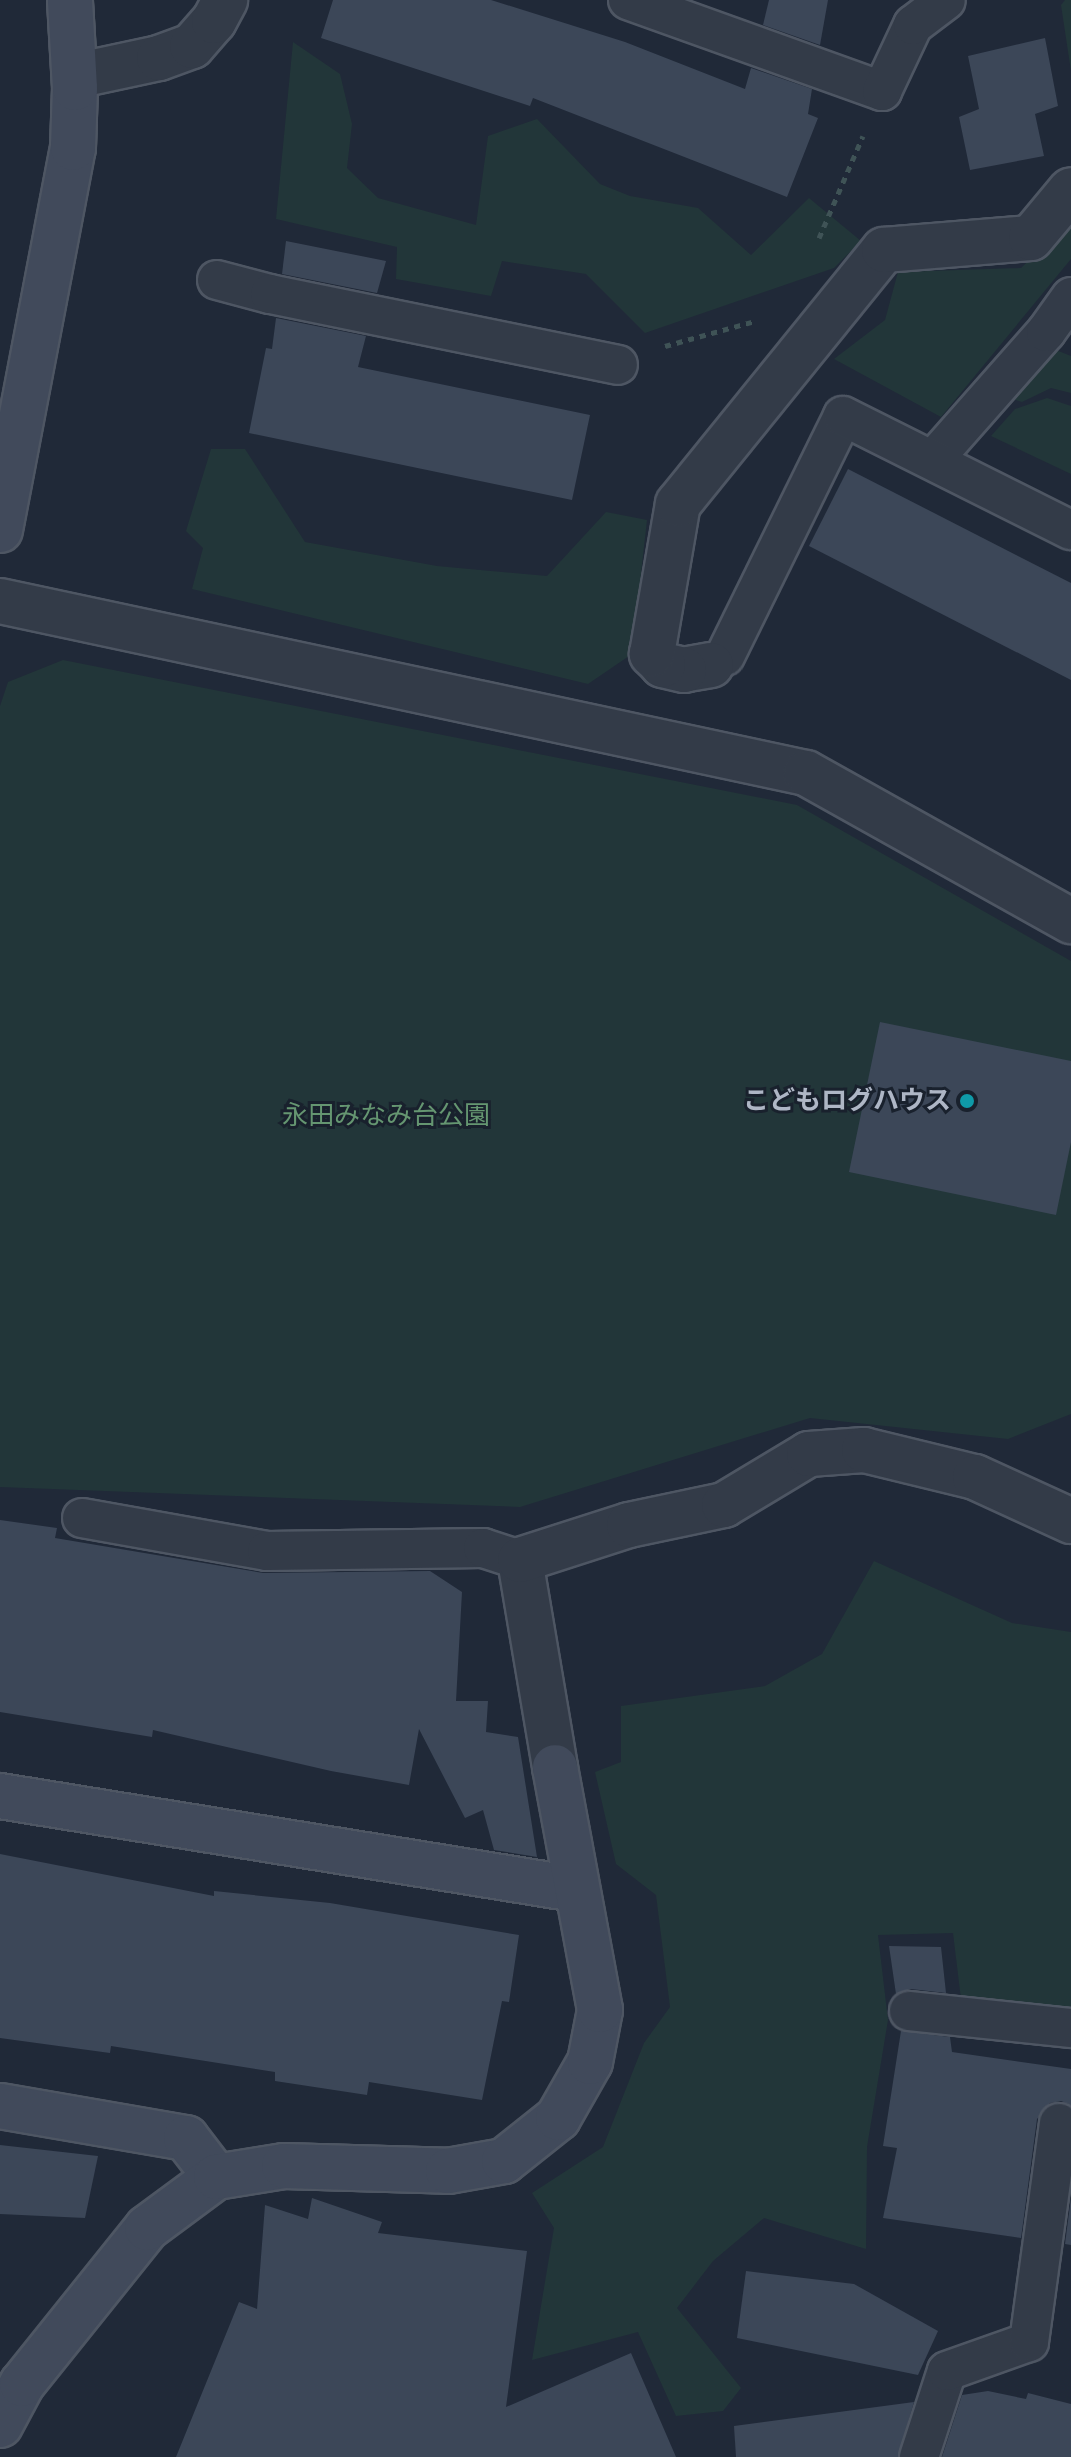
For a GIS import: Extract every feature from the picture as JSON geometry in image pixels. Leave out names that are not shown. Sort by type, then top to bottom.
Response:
[{"type":"street","points":[[0,530],[62,220],[73,148],[75,76],[70,0]]},
{"type":"street","points":[[75,76],[159,58],[192,46],[214,21],[225,0]]},
{"type":"street","points":[[718,661],[684,670],[663,665],[652,654],[678,504],[884,250],[1031,238],[1071,190]]},
{"type":"street","points":[[0,601],[806,773],[1071,921]]},
{"type":"street","points":[[3,2415],[22,2384],[147,2228],[216,2177],[284,2166],[448,2171],[504,2161],[558,2118],[590,2062],[600,2010],[575,1889],[520,1560],[629,1525],[724,1505],[809,1454],[864,1450],[975,1477],[1070,1518]]},
{"type":"street","points":[[0,1796],[575,1889]]},
{"type":"street","points":[[0,2106],[186,2138],[216,2177]]},
{"type":"lane","points":[[628,0],[882,91],[913,25],[946,0]]},
{"type":"lane","points":[[217,280],[618,365]]},
{"type":"lane","points":[[933,460],[1059,339],[1071,297]]},
{"type":"lane","points":[[718,661],[843,416],[1071,530]]},
{"type":"lane","points":[[82,1518],[267,1551],[483,1548],[520,1560]]},
{"type":"lane","points":[[909,2011],[1071,2028]]},
{"type":"lane","points":[[919,2457],[947,2371],[1029,2342],[1059,2123]]},
{"type":"path","points":[[817,242],[882,91]]},
{"type":"path","points":[[618,365],[634,354],[757,320]]},
{"type":"green space","points":[[1065,0],[1071,0],[1071,71],[1061,5]]},
{"type":"green space","points":[[293,42],[340,74],[352,124],[347,168],[378,198],[476,225],[488,136],[537,119],[600,184],[630,196],[698,208],[751,255],[809,198],[861,241],[834,268],[645,333],[586,274],[502,261],[491,296],[396,279],[397,247],[276,219]]},
{"type":"green space","points":[[1071,220],[1071,259],[941,417],[834,359],[885,320],[898,272],[1021,268]]},
{"type":"green space","points":[[1056,350],[1071,356],[1071,393],[1051,388],[1022,402],[1013,399]]},
{"type":"green space","points":[[1047,398],[1071,406],[1071,474],[991,436],[1015,409]]},
{"type":"green space","points":[[211,449],[245,449],[305,542],[437,566],[547,576],[606,512],[647,520],[632,654],[588,684],[192,589],[203,548],[186,531]]},
{"type":"green space","name":"永田みなみ台公園","points":[[63,660],[797,805],[1071,961],[1071,1414],[1008,1439],[810,1418],[520,1507],[0,1487],[0,706],[8,682]]},
{"type":"green space","points":[[874,1561],[1012,1623],[1071,1632],[1071,2012],[961,1999],[953,1933],[878,1935],[888,2020],[867,2147],[866,2249],[764,2218],[713,2261],[677,2308],[741,2388],[723,2411],[676,2416],[638,2332],[532,2360],[554,2228],[532,2193],[603,2147],[644,2043],[670,2007],[656,1895],[616,1864],[595,1772],[621,1762],[621,1706],[765,1686],[822,1654]]},
{"type":"building","points":[[333,0],[491,0],[625,42],[745,89],[751,68],[812,89],[808,114],[818,118],[787,197],[533,98],[530,106],[321,38]]},
{"type":"building","points":[[769,0],[828,0],[820,45],[763,25]]},
{"type":"building","points":[[1045,38],[1058,106],[1035,114],[1044,156],[970,170],[959,117],[979,109],[968,56]]},
{"type":"building","points":[[286,241],[386,261],[377,293],[282,274]]},
{"type":"building","points":[[276,318],[366,336],[358,367],[590,415],[572,500],[249,433],[266,348],[272,349]]},
{"type":"building","points":[[848,469],[1071,583],[1071,680],[809,546]]},
{"type":"building","name":"こどもログハウス","points":[[880,1022],[1071,1061],[1071,1142],[1056,1215],[849,1172]]},
{"type":"building","points":[[0,1520],[57,1528],[55,1538],[263,1573],[430,1571],[462,1592],[456,1701],[488,1701],[486,1732],[518,1737],[537,1857],[494,1850],[483,1810],[465,1818],[419,1729],[409,1785],[331,1771],[153,1730],[152,1737],[0,1712]]},
{"type":"building","points":[[0,1854],[214,1896],[214,1891],[330,1903],[519,1935],[509,2002],[502,2001],[482,2100],[369,2082],[367,2095],[275,2081],[275,2072],[111,2046],[110,2053],[0,2038]]},
{"type":"building","points":[[889,1946],[941,1947],[946,1993],[911,1989],[896,1994]]},
{"type":"building","points":[[901,2031],[950,2037],[952,2052],[1071,2069],[1071,2105],[1061,2101],[1050,2103],[1037,2119],[1021,2238],[883,2218],[897,2148],[883,2146]]},
{"type":"building","points":[[0,2145],[98,2156],[85,2218],[0,2214]]},
{"type":"building","points":[[312,2198],[382,2222],[378,2233],[527,2251],[506,2407],[631,2353],[676,2457],[176,2457],[239,2302],[257,2309],[265,2205],[308,2219]]},
{"type":"building","points":[[1071,2198],[1071,2245],[1065,2244]]},
{"type":"building","points":[[746,2271],[854,2284],[938,2331],[918,2375],[737,2338]]},
{"type":"building","points":[[988,2391],[1026,2399],[1028,2393],[1071,2404],[1071,2457],[942,2457],[962,2395]]},
{"type":"building","points":[[914,2402],[898,2457],[736,2457],[734,2426]]},
{"type":"place","name":"こどもログハウス","points":[[967,1101]]}]
